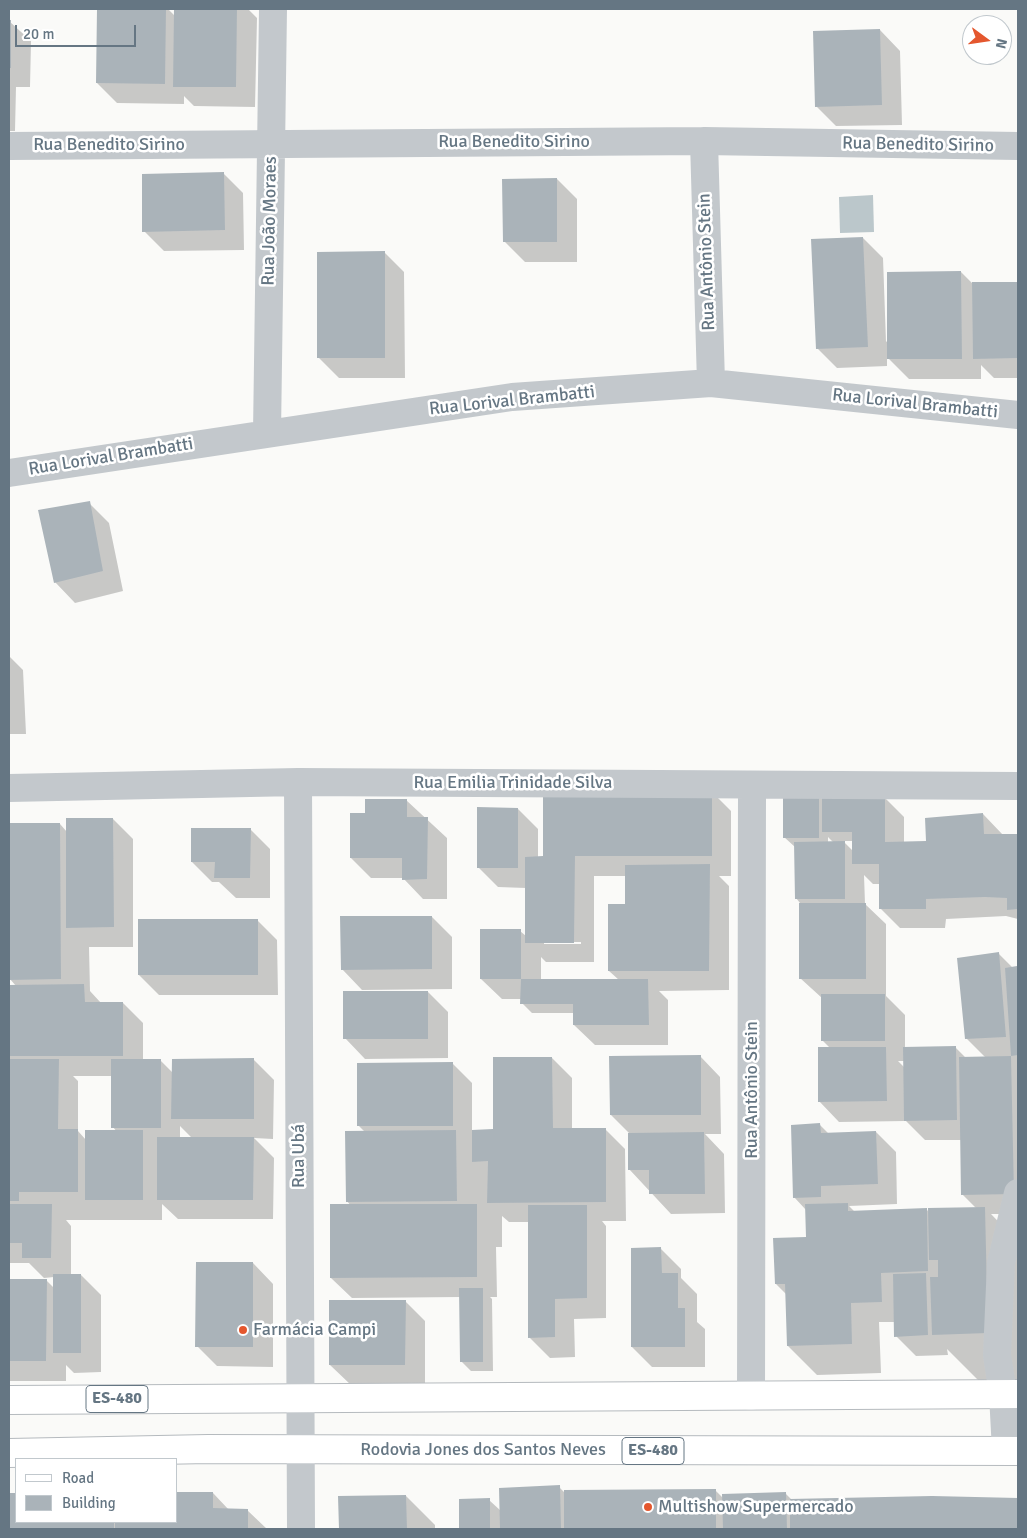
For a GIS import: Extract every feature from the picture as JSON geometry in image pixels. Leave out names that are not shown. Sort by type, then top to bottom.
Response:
[{"type":"main road","name":"ES-480","points":[[9,1400],[1011,1394]]},
{"type":"main road","name":"Rodovia Jones dos Santos Neves","points":[[9,1453],[208,1449],[1012,1451]]},
{"type":"street","name":"Rua João Moraes","points":[[267,433],[273,9]]},
{"type":"street","name":"Rua Benedito Sirino","points":[[9,146],[704,142],[1018,146]]},
{"type":"street","name":"Rua Antônio Stein","points":[[704,142],[711,383]]},
{"type":"street","name":"Rua Lorival Brambatti","points":[[9,473],[512,397],[711,383],[1018,415]]},
{"type":"street","name":"Rua Emilia Trinidade Silva","points":[[9,788],[298,782],[1018,786]]},
{"type":"street","name":"Rua Ubá","points":[[298,782],[301,1529]]},
{"type":"street","name":"Rua Antônio Stein","points":[[751,1396],[752,784]]},
{"type":"street","points":[[1012,1451],[1011,1394],[997,1355],[1001,1263],[1018,1193]]},
{"type":"shaded area","points":[[873,195],[874,232],[840,233],[839,197]]},
{"type":"building","points":[[97,9],[166,9],[165,84],[96,83]]},
{"type":"building","points":[[174,9],[237,9],[236,87],[173,87]]},
{"type":"building","points":[[9,20],[11,20],[11,68],[9,68]]},
{"type":"building","points":[[880,29],[882,105],[815,107],[813,31]]},
{"type":"building","points":[[224,172],[225,230],[142,232],[142,174]]},
{"type":"building","points":[[557,178],[557,242],[503,242],[502,179]]},
{"type":"building","points":[[863,237],[868,347],[816,349],[811,239]]},
{"type":"building","points":[[385,251],[385,358],[317,358],[317,252]]},
{"type":"building","points":[[961,271],[962,359],[887,359],[887,272]]},
{"type":"building","points":[[972,282],[1018,282],[1018,358],[973,359]]},
{"type":"building","points":[[90,501],[103,571],[54,583],[38,510]]},
{"type":"building","points":[[543,790],[712,790],[712,856],[575,856],[574,943],[525,943],[525,857],[543,856]]},
{"type":"building","points":[[783,794],[819,794],[819,838],[783,838]]},
{"type":"building","points":[[822,795],[885,795],[885,842],[926,841],[925,818],[983,813],[984,834],[1018,834],[1018,909],[1007,910],[1007,898],[985,897],[926,899],[926,909],[879,909],[879,864],[852,864],[852,832],[822,832]]},
{"type":"building","points":[[365,799],[407,799],[407,817],[428,817],[427,879],[402,880],[402,858],[350,858],[350,813],[365,813]]},
{"type":"building","points":[[477,807],[518,808],[518,868],[477,868]]},
{"type":"building","points":[[66,818],[113,818],[114,927],[66,928]]},
{"type":"building","points":[[9,823],[60,823],[61,979],[9,980]]},
{"type":"building","points":[[191,828],[251,828],[250,878],[214,878],[215,862],[191,862]]},
{"type":"building","points":[[845,841],[845,899],[795,899],[794,842]]},
{"type":"building","points":[[710,864],[709,971],[608,971],[608,904],[625,904],[625,865]]},
{"type":"building","points":[[799,903],[866,903],[866,979],[799,979]]},
{"type":"building","points":[[340,916],[432,916],[432,969],[341,970]]},
{"type":"building","points":[[138,919],[258,919],[258,975],[138,975]]},
{"type":"building","points":[[480,929],[521,929],[521,979],[480,979]]},
{"type":"building","points":[[999,952],[1006,1037],[965,1039],[957,958]]},
{"type":"building","points":[[1017,966],[1018,1055],[1011,1056],[1005,968]]},
{"type":"building","points":[[521,979],[648,979],[649,1025],[573,1025],[573,1004],[520,1004]]},
{"type":"building","points":[[84,984],[85,1002],[123,1002],[123,1056],[9,1056],[9,985]]},
{"type":"building","points":[[343,991],[428,991],[428,1039],[343,1039]]},
{"type":"building","points":[[821,994],[885,994],[885,1041],[821,1041]]},
{"type":"building","points":[[956,1046],[957,1120],[904,1121],[903,1047]]},
{"type":"building","points":[[818,1047],[886,1047],[887,1101],[818,1102]]},
{"type":"building","points":[[701,1055],[701,1115],[610,1115],[609,1056]]},
{"type":"building","points":[[1011,1056],[1014,1194],[961,1195],[959,1057]]},
{"type":"building","points":[[493,1057],[552,1057],[553,1128],[606,1128],[606,1202],[487,1203],[488,1161],[472,1162],[472,1130],[493,1129]]},
{"type":"building","points":[[254,1058],[254,1119],[171,1119],[172,1059]]},
{"type":"building","points":[[9,1059],[59,1059],[58,1129],[78,1129],[78,1192],[19,1192],[19,1201],[9,1201]]},
{"type":"building","points":[[111,1059],[161,1059],[161,1128],[111,1128]]},
{"type":"building","points":[[453,1062],[453,1126],[357,1126],[357,1063]]},
{"type":"building","points":[[820,1123],[821,1133],[876,1131],[878,1184],[821,1186],[821,1197],[793,1198],[791,1125]]},
{"type":"building","points":[[85,1130],[143,1130],[143,1200],[85,1200]]},
{"type":"building","points":[[456,1130],[457,1201],[346,1202],[345,1131]]},
{"type":"building","points":[[704,1132],[705,1194],[649,1194],[649,1170],[628,1170],[628,1133]]},
{"type":"building","points":[[157,1137],[254,1137],[253,1200],[157,1200]]},
{"type":"building","points":[[848,1203],[848,1211],[927,1208],[928,1271],[881,1273],[882,1302],[851,1303],[852,1344],[787,1346],[785,1284],[775,1284],[773,1238],[806,1237],[805,1204]]},
{"type":"building","points":[[9,1204],[52,1204],[51,1258],[22,1258],[22,1243],[9,1243]]},
{"type":"building","points":[[330,1204],[477,1204],[477,1277],[330,1278]]},
{"type":"building","points":[[528,1205],[587,1205],[587,1298],[555,1299],[555,1337],[528,1338]]},
{"type":"building","points":[[985,1207],[988,1333],[932,1335],[930,1277],[938,1277],[938,1260],[929,1260],[928,1208]]},
{"type":"building","points":[[661,1247],[662,1273],[678,1273],[678,1308],[685,1308],[685,1347],[631,1347],[631,1248]]},
{"type":"building","points":[[196,1262],[253,1262],[253,1347],[195,1347]]},
{"type":"building","points":[[926,1273],[928,1335],[894,1337],[893,1274]]},
{"type":"building","points":[[53,1274],[81,1274],[81,1353],[53,1353]]},
{"type":"building","points":[[9,1279],[47,1279],[46,1361],[9,1361]]},
{"type":"building","points":[[459,1288],[483,1288],[483,1362],[460,1362]]},
{"type":"building","points":[[329,1300],[406,1300],[405,1365],[329,1365]]},
{"type":"building","points":[[560,1485],[561,1529],[500,1529],[499,1488]]},
{"type":"building","points":[[716,1489],[716,1529],[564,1529],[564,1490]]},
{"type":"building","points":[[178,1492],[213,1492],[213,1508],[248,1509],[248,1529],[115,1529],[115,1523],[178,1523]]},
{"type":"building","points":[[786,1492],[787,1529],[723,1529],[722,1494]]},
{"type":"building","points":[[9,1493],[15,1493],[15,1523],[114,1523],[114,1529],[9,1529]]},
{"type":"building","points":[[406,1495],[407,1529],[339,1529],[338,1496]]},
{"type":"building","points":[[932,1496],[1018,1498],[1018,1529],[790,1529],[790,1499]]},
{"type":"building","points":[[490,1498],[490,1529],[459,1529],[459,1499]]},
{"type":"place","name":"Farmácia Campi","points":[[243,1330]]},
{"type":"place","name":"Multishow Supermercado","points":[[648,1507]]}]
